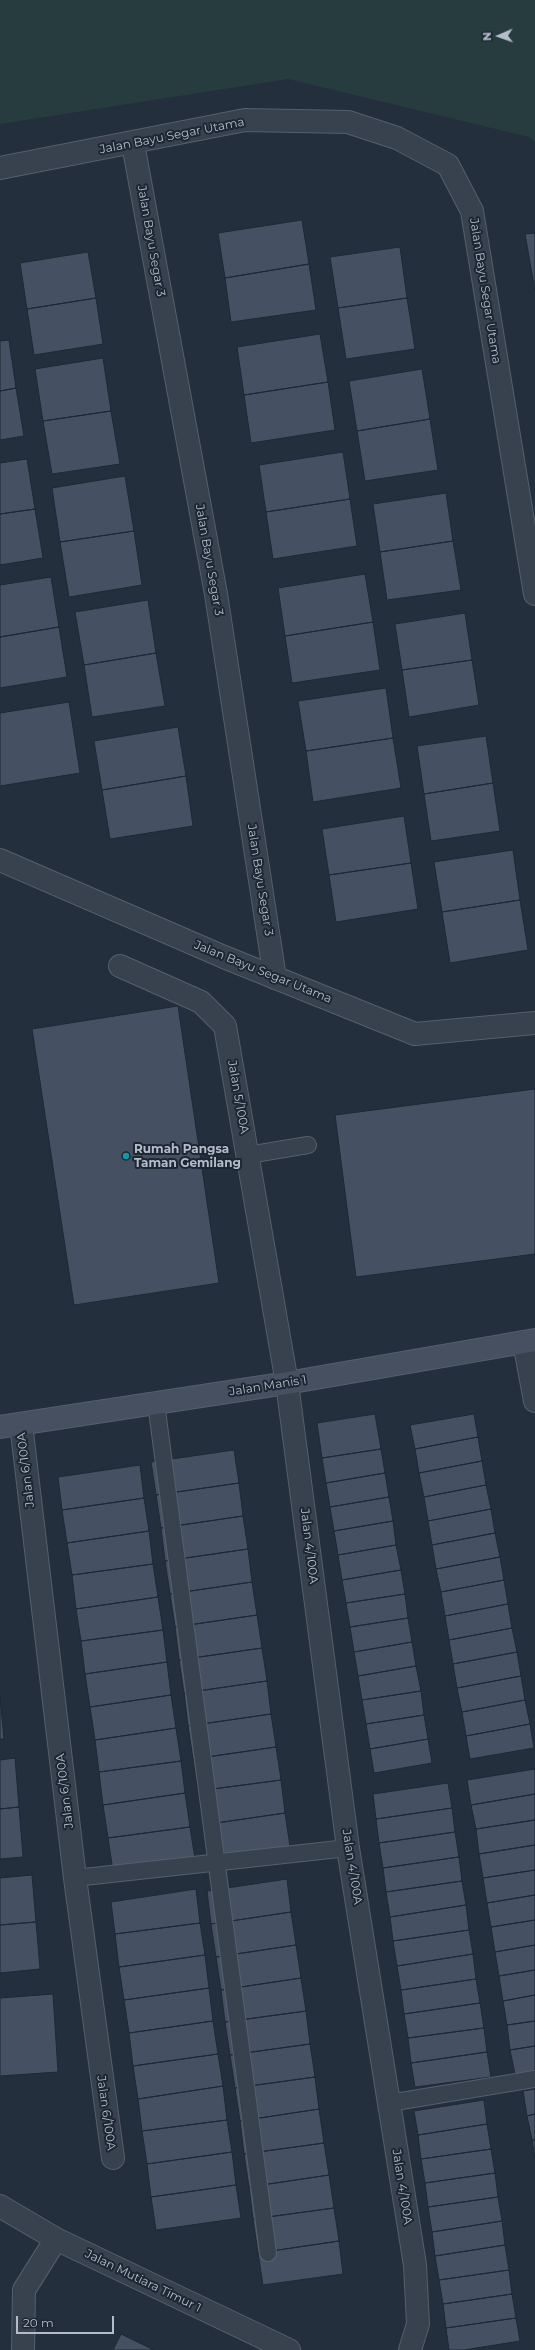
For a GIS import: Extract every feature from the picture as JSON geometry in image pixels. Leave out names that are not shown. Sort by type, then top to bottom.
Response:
[{"type":"street","name":"Jalan Bayu Segar Utama","points":[[0,168],[133,144],[245,120],[348,122],[397,138],[448,166],[472,211],[535,594]]},
{"type":"street","name":"Jalan Bayu Segar 3","points":[[133,144],[216,594],[275,978]]},
{"type":"street","name":"Jalan Bayu Segar Utama","points":[[0,860],[275,978],[415,1034],[535,1023]]},
{"type":"street","name":"Jalan 5/100A","points":[[120,966],[201,1002],[225,1026],[287,1383]]},
{"type":"street","name":"Jalan Manis 1","points":[[10,1426],[287,1383],[530,1341]]},
{"type":"street","points":[[530,1341],[535,1401]]},
{"type":"street","name":"Jalan 4/100A","points":[[287,1383],[348,1848],[414,2265],[418,2324],[410,2350]]},
{"type":"street","name":"Jalan 6/100A","points":[[10,1426],[75,1878],[113,2158]]},
{"type":"street","name":"Jalan Mutiara Timur 1","points":[[0,2206],[56,2240],[288,2350]]},
{"type":"street","points":[[23,2350],[24,2290],[56,2240]]},
{"type":"lane","points":[[248,1155],[308,1145]]},
{"type":"lane","points":[[156,1403],[268,2253]]},
{"type":"lane","points":[[75,1878],[348,1848]]},
{"type":"lane","points":[[389,2103],[535,2079]]},
{"type":"green space","points":[[0,0],[535,0],[535,142],[529,137],[288,79],[0,124]]},
{"type":"building","points":[[302,220],[309,264],[225,278],[218,233]]},
{"type":"building","points":[[535,233],[535,291],[525,234]]},
{"type":"building","points":[[400,247],[407,298],[338,308],[330,257]]},
{"type":"building","points":[[88,252],[96,298],[27,309],[20,263]]},
{"type":"building","points":[[309,264],[316,310],[231,322],[225,278]]},
{"type":"building","points":[[96,298],[103,344],[34,355],[27,309]]},
{"type":"building","points":[[407,298],[415,349],[346,359],[338,308]]},
{"type":"building","points":[[320,334],[328,382],[244,395],[237,347]]},
{"type":"building","points":[[9,340],[16,388],[0,391],[0,341]]},
{"type":"building","points":[[103,358],[111,411],[43,421],[35,369]]},
{"type":"building","points":[[422,369],[430,419],[357,431],[349,381]]},
{"type":"building","points":[[328,382],[335,430],[251,443],[244,395]]},
{"type":"building","points":[[16,388],[24,436],[0,440],[0,391]]},
{"type":"building","points":[[111,411],[120,464],[52,474],[43,421]]},
{"type":"building","points":[[430,419],[438,470],[365,481],[357,431]]},
{"type":"building","points":[[343,452],[350,499],[266,512],[259,465]]},
{"type":"building","points":[[27,459],[35,509],[0,514],[0,463]]},
{"type":"building","points":[[125,476],[134,531],[60,542],[52,488]]},
{"type":"building","points":[[446,493],[453,541],[380,552],[373,504]]},
{"type":"building","points":[[350,499],[357,546],[273,559],[266,512]]},
{"type":"building","points":[[35,509],[43,558],[0,565],[0,514]]},
{"type":"building","points":[[134,531],[142,585],[69,597],[60,542]]},
{"type":"building","points":[[453,541],[461,590],[387,600],[380,552]]},
{"type":"building","points":[[365,574],[373,622],[285,636],[278,588]]},
{"type":"building","points":[[51,577],[59,627],[0,637],[0,585]]},
{"type":"building","points":[[148,600],[156,653],[84,665],[75,612]]},
{"type":"building","points":[[465,613],[472,660],[402,670],[395,624]]},
{"type":"building","points":[[373,622],[380,670],[292,683],[285,636]]},
{"type":"building","points":[[59,627],[67,677],[0,688],[0,637]]},
{"type":"building","points":[[156,653],[165,706],[92,717],[84,665]]},
{"type":"building","points":[[472,660],[479,705],[409,717],[402,670]]},
{"type":"building","points":[[386,688],[393,738],[306,751],[298,701]]},
{"type":"building","points":[[69,702],[80,773],[0,786],[0,713]]},
{"type":"building","points":[[178,727],[186,776],[102,790],[94,741]]},
{"type":"building","points":[[486,736],[493,783],[424,794],[417,746]]},
{"type":"building","points":[[393,738],[401,788],[313,802],[306,751]]},
{"type":"building","points":[[186,776],[193,826],[110,839],[102,790]]},
{"type":"building","points":[[493,783],[500,831],[431,841],[424,794]]},
{"type":"building","points":[[404,816],[411,863],[329,875],[322,829]]},
{"type":"building","points":[[513,850],[520,900],[442,912],[434,862]]},
{"type":"building","points":[[411,863],[418,909],[336,922],[329,875]]},
{"type":"building","points":[[520,900],[528,950],[450,963],[442,912]]},
{"type":"building","name":"Rumah Pangsa Taman Gemilang","points":[[178,1006],[219,1283],[74,1305],[32,1029]]},
{"type":"building","points":[[535,1089],[535,1254],[356,1277],[335,1115]]},
{"type":"building","points":[[375,1414],[381,1449],[322,1458],[317,1423]]},
{"type":"building","points":[[474,1414],[478,1437],[415,1449],[410,1425]]},
{"type":"building","points":[[478,1437],[482,1461],[419,1473],[415,1449]]},
{"type":"building","points":[[381,1449],[385,1473],[326,1483],[322,1458]]},
{"type":"building","points":[[234,1450],[239,1483],[156,1495],[151,1462]]},
{"type":"building","points":[[482,1461],[486,1485],[424,1497],[419,1473]]},
{"type":"building","points":[[140,1465],[144,1498],[62,1510],[58,1477]]},
{"type":"building","points":[[385,1473],[389,1497],[330,1507],[326,1483]]},
{"type":"building","points":[[239,1483],[243,1516],[161,1528],[156,1495]]},
{"type":"building","points":[[486,1485],[491,1509],[428,1521],[424,1497]]},
{"type":"building","points":[[389,1497],[393,1521],[334,1531],[330,1507]]},
{"type":"building","points":[[144,1498],[149,1531],[67,1543],[62,1510]]},
{"type":"building","points":[[491,1509],[495,1533],[432,1545],[428,1521]]},
{"type":"building","points":[[243,1516],[248,1549],[165,1561],[161,1528]]},
{"type":"building","points":[[393,1521],[396,1545],[338,1555],[334,1531]]},
{"type":"building","points":[[149,1531],[153,1564],[72,1575],[67,1543]]},
{"type":"building","points":[[495,1533],[500,1557],[436,1569],[432,1545]]},
{"type":"building","points":[[396,1545],[401,1570],[342,1580],[338,1555]]},
{"type":"building","points":[[248,1549],[252,1582],[170,1594],[165,1561]]},
{"type":"building","points":[[500,1557],[504,1580],[441,1592],[436,1569]]},
{"type":"building","points":[[153,1564],[158,1597],[76,1609],[72,1575]]},
{"type":"building","points":[[401,1570],[405,1594],[346,1603],[342,1580]]},
{"type":"building","points":[[504,1580],[508,1604],[445,1616],[441,1592]]},
{"type":"building","points":[[252,1582],[257,1615],[175,1627],[170,1594]]},
{"type":"building","points":[[405,1594],[408,1618],[350,1627],[346,1603]]},
{"type":"building","points":[[158,1597],[163,1630],[81,1641],[76,1609]]},
{"type":"building","points":[[508,1604],[512,1628],[449,1640],[445,1616]]},
{"type":"building","points":[[257,1615],[262,1648],[179,1660],[175,1627]]},
{"type":"building","points":[[408,1618],[412,1642],[354,1652],[350,1627]]},
{"type":"building","points":[[512,1628],[517,1652],[453,1664],[449,1640]]},
{"type":"building","points":[[163,1630],[167,1662],[85,1674],[81,1641]]},
{"type":"building","points":[[412,1642],[416,1666],[358,1676],[354,1652]]},
{"type":"building","points":[[262,1648],[267,1681],[184,1693],[179,1660]]},
{"type":"building","points":[[517,1652],[521,1676],[457,1688],[453,1664]]},
{"type":"building","points":[[167,1662],[171,1695],[90,1707],[85,1674]]},
{"type":"building","points":[[416,1666],[421,1691],[362,1700],[358,1676]]},
{"type":"building","points":[[521,1676],[525,1700],[462,1712],[457,1688]]},
{"type":"building","points":[[267,1681],[271,1714],[188,1726],[184,1693]]},
{"type":"building","points":[[421,1691],[424,1715],[366,1724],[362,1700]]},
{"type":"building","points":[[171,1695],[176,1728],[95,1740],[90,1707]]},
{"type":"building","points":[[0,1697],[4,1739],[0,1739]]},
{"type":"building","points":[[525,1700],[530,1724],[466,1736],[462,1712]]},
{"type":"building","points":[[271,1714],[276,1747],[193,1759],[188,1726]]},
{"type":"building","points":[[424,1715],[428,1739],[370,1749],[366,1724]]},
{"type":"building","points":[[530,1724],[534,1748],[470,1759],[466,1736]]},
{"type":"building","points":[[176,1728],[181,1761],[99,1772],[95,1740]]},
{"type":"building","points":[[428,1739],[432,1763],[374,1773],[370,1749]]},
{"type":"building","points":[[276,1747],[281,1780],[198,1791],[193,1759]]},
{"type":"building","points":[[15,1758],[19,1807],[0,1809],[0,1760]]},
{"type":"building","points":[[181,1761],[185,1793],[103,1805],[99,1772]]},
{"type":"building","points":[[535,1769],[535,1794],[471,1805],[467,1780]]},
{"type":"building","points":[[281,1780],[285,1813],[203,1825],[198,1791]]},
{"type":"building","points":[[448,1783],[452,1808],[376,1819],[373,1794]]},
{"type":"building","points":[[185,1793],[190,1827],[108,1838],[103,1805]]},
{"type":"building","points":[[535,1794],[535,1820],[476,1829],[471,1805]]},
{"type":"building","points":[[19,1807],[23,1857],[0,1859],[0,1809]]},
{"type":"building","points":[[452,1808],[455,1832],[379,1843],[376,1819]]},
{"type":"building","points":[[285,1813],[290,1846],[207,1858],[203,1825]]},
{"type":"building","points":[[535,1820],[535,1845],[479,1854],[476,1829]]},
{"type":"building","points":[[190,1827],[195,1859],[113,1871],[108,1838]]},
{"type":"building","points":[[455,1832],[459,1857],[383,1868],[379,1843]]},
{"type":"building","points":[[535,1845],[535,1870],[483,1878],[479,1854]]},
{"type":"building","points":[[459,1857],[462,1881],[386,1892],[383,1868]]},
{"type":"building","points":[[535,1870],[535,1895],[487,1903],[483,1878]]},
{"type":"building","points":[[32,1875],[36,1922],[0,1925],[0,1878]]},
{"type":"building","points":[[287,1879],[291,1912],[211,1924],[207,1891]]},
{"type":"building","points":[[462,1881],[466,1905],[390,1917],[386,1892]]},
{"type":"building","points":[[196,1889],[200,1923],[115,1934],[111,1902]]},
{"type":"building","points":[[535,1895],[535,1920],[491,1927],[487,1903]]},
{"type":"building","points":[[466,1905],[469,1930],[393,1941],[390,1917]]},
{"type":"building","points":[[291,1912],[296,1945],[216,1957],[211,1924]]},
{"type":"building","points":[[535,1920],[535,1945],[495,1952],[491,1927]]},
{"type":"building","points":[[36,1922],[40,1969],[0,1973],[0,1925]]},
{"type":"building","points":[[200,1923],[205,1955],[119,1967],[115,1934]]},
{"type":"building","points":[[469,1930],[473,1954],[397,1966],[393,1941]]},
{"type":"building","points":[[296,1945],[301,1978],[221,1990],[216,1957]]},
{"type":"building","points":[[535,1945],[535,1970],[499,1976],[495,1952]]},
{"type":"building","points":[[473,1954],[476,1979],[401,1990],[397,1966]]},
{"type":"building","points":[[205,1955],[209,1988],[124,2000],[119,1967]]},
{"type":"building","points":[[535,1970],[535,1995],[503,2001],[499,1976]]},
{"type":"building","points":[[301,1978],[306,2011],[225,2022],[221,1990]]},
{"type":"building","points":[[476,1979],[480,2003],[404,2014],[401,1990]]},
{"type":"building","points":[[209,1988],[213,2021],[129,2033],[124,2000]]},
{"type":"building","points":[[53,1994],[58,2072],[0,2076],[0,1998]]},
{"type":"building","points":[[535,1995],[535,2021],[507,2025],[503,2001]]},
{"type":"building","points":[[480,2003],[484,2028],[408,2038],[404,2014]]},
{"type":"building","points":[[306,2011],[310,2044],[230,2055],[225,2022]]},
{"type":"building","points":[[213,2021],[218,2054],[133,2066],[129,2033]]},
{"type":"building","points":[[535,2021],[535,2046],[510,2050],[507,2025]]},
{"type":"building","points":[[484,2028],[487,2052],[411,2063],[408,2038]]},
{"type":"building","points":[[310,2044],[315,2077],[235,2088],[230,2055]]},
{"type":"building","points":[[535,2046],[535,2071],[515,2074],[510,2050]]},
{"type":"building","points":[[487,2052],[491,2077],[415,2087],[411,2063]]},
{"type":"building","points":[[218,2054],[223,2086],[138,2099],[133,2066]]},
{"type":"building","points":[[315,2077],[319,2109],[240,2121],[235,2088]]},
{"type":"building","points":[[223,2086],[227,2120],[142,2131],[138,2099]]},
{"type":"building","points":[[535,2089],[535,2114],[527,2116],[523,2091]]},
{"type":"building","points":[[484,2100],[487,2124],[418,2135],[414,2111]]},
{"type":"building","points":[[319,2109],[324,2143],[244,2154],[240,2121]]},
{"type":"building","points":[[535,2114],[535,2140],[532,2140],[527,2116]]},
{"type":"building","points":[[227,2120],[232,2152],[147,2164],[142,2131]]},
{"type":"building","points":[[487,2124],[491,2149],[421,2159],[418,2135]]},
{"type":"building","points":[[532,2140],[535,2140],[535,2159]]},
{"type":"building","points":[[324,2143],[329,2175],[249,2187],[244,2154]]},
{"type":"building","points":[[491,2149],[495,2173],[425,2183],[421,2159]]},
{"type":"building","points":[[232,2152],[236,2185],[151,2197],[147,2164]]},
{"type":"building","points":[[495,2173],[498,2197],[428,2207],[425,2183]]},
{"type":"building","points":[[329,2175],[334,2208],[253,2219],[249,2187]]},
{"type":"building","points":[[236,2185],[241,2218],[156,2230],[151,2197]]},
{"type":"building","points":[[498,2197],[502,2221],[432,2232],[428,2207]]},
{"type":"building","points":[[334,2208],[339,2241],[258,2253],[253,2219]]},
{"type":"building","points":[[502,2221],[505,2245],[435,2256],[432,2232]]},
{"type":"building","points":[[339,2241],[343,2274],[263,2285],[258,2253]]},
{"type":"building","points":[[505,2245],[509,2270],[439,2280],[435,2256]]},
{"type":"building","points":[[509,2270],[512,2294],[443,2304],[439,2280]]},
{"type":"building","points":[[512,2294],[516,2318],[446,2328],[443,2304]]},
{"type":"building","points":[[516,2318],[520,2341],[464,2350],[449,2350],[446,2328]]},
{"type":"building","points":[[121,2334],[154,2350],[113,2350]]},
{"type":"place","name":"Rumah Pangsa Taman Gemilang","points":[[126,1156]]}]
